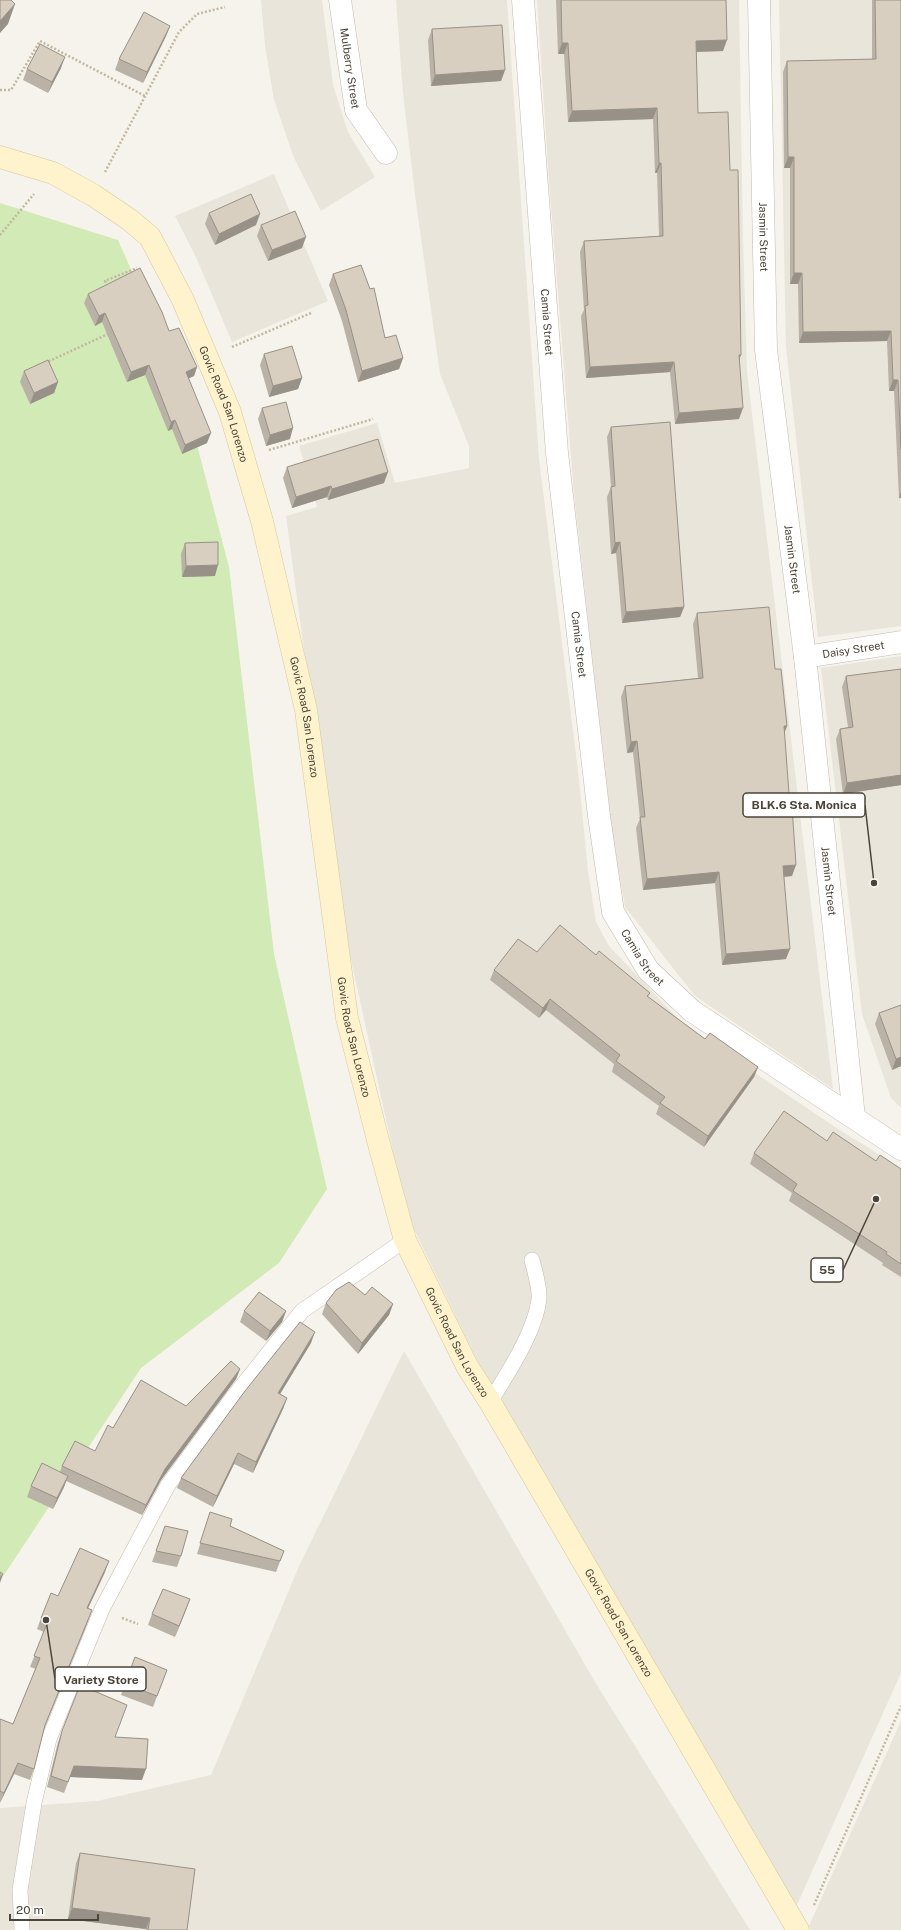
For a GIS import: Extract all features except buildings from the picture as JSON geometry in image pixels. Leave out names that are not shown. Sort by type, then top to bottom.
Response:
[{"type":"main road","name":"Govic Road San Lorenzo","points":[[0,157],[53,172],[93,195],[130,220],[150,237],[183,300],[230,412],[262,521],[306,710],[347,1018],[405,1240],[466,1366],[490,1402],[798,1930]]},
{"type":"street","name":"Mulberry Street","points":[[340,0],[356,110],[386,152]]},
{"type":"street","name":"Camia Street","points":[[523,0],[557,452],[599,816],[613,912],[648,970],[692,1011],[901,1148]]},
{"type":"street","name":"Jasmin Street","points":[[759,0],[766,350],[805,657],[854,1117]]},
{"type":"street","name":"Daisy Street","points":[[805,657],[901,642]]},
{"type":"lane","points":[[22,1930],[20,1890],[34,1803],[49,1739],[102,1609],[168,1485],[234,1396],[302,1311],[405,1240]]},
{"type":"lane","points":[[490,1402],[514,1363],[532,1323],[539,1298],[532,1260]]},
{"type":"path","points":[[93,195],[179,32],[197,14],[225,7]]},
{"type":"path","points":[[0,90],[11,90],[40,41],[145,96]]},
{"type":"path","points":[[0,235],[53,172]]},
{"type":"path","points":[[108,288],[105,281],[160,258]]},
{"type":"path","points":[[207,357],[311,314]]},
{"type":"path","points":[[45,363],[114,332]]},
{"type":"path","points":[[244,457],[373,419]]},
{"type":"path","points":[[812,1908],[901,1706]]},
{"type":"shaded area","points":[[261,0],[322,0],[333,85],[348,132],[375,177],[321,211],[294,158],[274,100],[265,46]]},
{"type":"shaded area","points":[[396,0],[507,0],[539,459],[578,770],[588,871],[596,922],[609,946],[683,1024],[835,1127],[901,1168],[901,1673],[796,1907],[493,1393],[407,1215],[337,896],[286,516],[317,507],[299,446],[377,423],[395,483],[469,468],[469,446],[440,374],[415,195],[403,93]]},
{"type":"shaded area","points":[[537,0],[739,0],[747,372],[833,1089],[695,996],[625,907],[611,826],[574,494],[549,181]]},
{"type":"shaded area","points":[[779,0],[901,0],[901,626],[818,637],[786,347]]},
{"type":"shaded area","points":[[274,174],[328,301],[232,342],[196,257],[175,216]]},
{"type":"shaded area","points":[[901,656],[901,1108],[891,1098],[862,1014],[821,668]]},
{"type":"shaded area","points":[[404,1351],[595,1682],[750,1930],[0,1930],[0,1808],[97,1801],[211,1775],[300,1564]]},
{"type":"shaded area","points":[[901,1721],[901,1930],[811,1930],[809,1926]]},
{"type":"green space","points":[[0,203],[118,240],[180,380],[229,567],[274,954],[327,1189],[279,1263],[141,1368],[0,1581]]},
{"type":"place","name":"BLK.6 Sta. Monica","points":[[874,883]]},
{"type":"place","name":"55","points":[[876,1199]]},
{"type":"place","name":"Variety Store","points":[[46,1620]]}]
